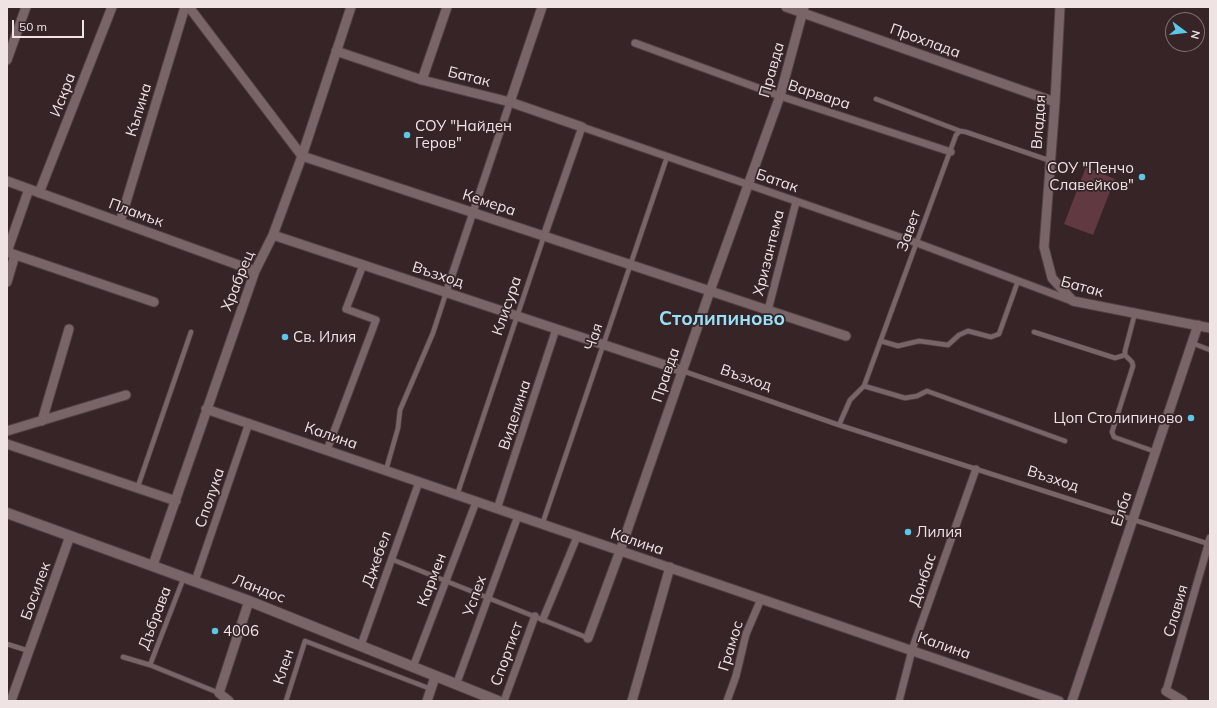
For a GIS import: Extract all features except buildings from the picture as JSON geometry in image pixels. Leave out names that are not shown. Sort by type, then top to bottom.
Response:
[{"type":"street","points":[[7,60],[26,7]]},
{"type":"street","name":"Искра","points":[[39,193],[112,7]]},
{"type":"street","name":"Къпина","points":[[120,222],[185,7]]},
{"type":"street","points":[[189,7],[302,156]]},
{"type":"street","name":"Храбрец","points":[[153,565],[255,271],[273,236],[302,156],[351,7]]},
{"type":"street","points":[[422,80],[447,7]]},
{"type":"street","points":[[446,293],[542,7]]},
{"type":"street","name":"Прохлада","points":[[786,7],[803,10],[1055,102]]},
{"type":"street","name":"Владая","points":[[1060,7],[1055,102],[1044,247],[1052,278],[1073,301]]},
{"type":"street","name":"Правда","points":[[588,638],[780,96],[803,10]]},
{"type":"street","name":"Варвара","points":[[635,43],[780,96],[951,152]]},
{"type":"street","name":"Батак","points":[[336,51],[422,80],[510,102],[748,186],[917,243],[1073,301],[1210,328]]},
{"type":"street","name":"Клисура","points":[[544,236],[582,127]]},
{"type":"street","name":"Кемера","points":[[302,156],[846,336]]},
{"type":"street","name":"Пламък","points":[[7,181],[255,271]]},
{"type":"street","points":[[7,282],[12,253],[29,189]]},
{"type":"street","name":"Хризантема","points":[[768,310],[796,202]]},
{"type":"street","name":"Възход","points":[[273,236],[683,371]]},
{"type":"street","points":[[12,253],[154,302]]},
{"type":"street","points":[[327,450],[376,320],[346,309],[363,265]]},
{"type":"street","name":"Елба","points":[[1072,701],[1198,326]]},
{"type":"street","points":[[42,421],[69,329]]},
{"type":"street","name":"Виделина","points":[[497,509],[556,329]]},
{"type":"street","points":[[7,431],[126,395]]},
{"type":"street","name":"Калина","points":[[206,409],[1059,701]]},
{"type":"street","name":"Сполука","points":[[195,581],[249,424]]},
{"type":"street","points":[[7,444],[176,501]]},
{"type":"street","name":"Донбас","points":[[898,701],[912,650],[976,469]]},
{"type":"street","name":"Джебел","points":[[360,646],[419,482]]},
{"type":"street","name":"Кармен","points":[[413,667],[476,502]]},
{"type":"street","name":"Ландос","points":[[7,513],[249,601],[435,677],[498,701]]},
{"type":"street","name":"Успех","points":[[456,684],[518,516]]},
{"type":"street","name":"Босилек","points":[[11,701],[70,536]]},
{"type":"street","name":"Спортист","points":[[543,619],[577,537]]},
{"type":"street","name":"Славия","points":[[1166,691],[1210,542]]},
{"type":"street","points":[[632,701],[670,567]]},
{"type":"street","name":"Грамос","points":[[727,701],[736,676],[746,634],[761,599]]},
{"type":"street","points":[[229,701],[219,693],[249,601]]},
{"type":"street","name":"Спортист","points":[[504,701],[535,616]]},
{"type":"street","points":[[426,701],[435,677]]},
{"type":"street","points":[[1166,691],[1183,701]]},
{"type":"lane","points":[[876,99],[960,131],[1051,161]]},
{"type":"lane","name":"Завет","points":[[839,425],[850,400],[864,386],[956,135],[960,131]]},
{"type":"lane","name":"Чая","points":[[542,525],[667,157]]},
{"type":"lane","name":"Клисура","points":[[457,495],[544,236]]},
{"type":"lane","points":[[881,341],[898,346],[919,341],[948,345],[959,335],[968,331],[991,337],[999,334],[1018,281]]},
{"type":"lane","points":[[386,470],[398,428],[400,410],[433,333],[446,293]]},
{"type":"lane","points":[[1125,355],[1135,313]]},
{"type":"lane","points":[[137,489],[191,332]]},
{"type":"lane","points":[[1034,332],[1115,358],[1125,355]]},
{"type":"lane","points":[[1192,343],[1210,350]]},
{"type":"lane","points":[[1125,355],[1132,362],[1133,366],[1112,432],[1114,437],[1156,452]]},
{"type":"lane","name":"Възход","points":[[683,371],[839,425],[1133,519],[1210,542]]},
{"type":"lane","points":[[864,386],[905,398],[918,396],[927,391],[1065,440]]},
{"type":"lane","points":[[391,559],[588,638]]},
{"type":"lane","name":"Дъбрава","points":[[184,577],[150,666],[219,693]]},
{"type":"lane","name":"Клен","points":[[286,701],[305,641],[431,689]]},
{"type":"lane","points":[[7,644],[29,651]]},
{"type":"lane","points":[[123,657],[150,666]]},
{"type":"shaded area","points":[[1086,167],[1115,179],[1093,235],[1064,224]]},
{"type":"place","name":"СОУ \"Найден Геров\"","points":[[407,135]]},
{"type":"place","name":"СОУ \"Пенчо Славейков\"","points":[[1142,177]]},
{"type":"place","name":"Св. Илия","points":[[285,337]]},
{"type":"place","name":"Цоп Столипиново","points":[[1191,418]]},
{"type":"place","name":"Лилия","points":[[908,532]]},
{"type":"place","name":"4006","points":[[215,631]]},
{"type":"district","name":"Столипиново","points":[[722,319]]}]
